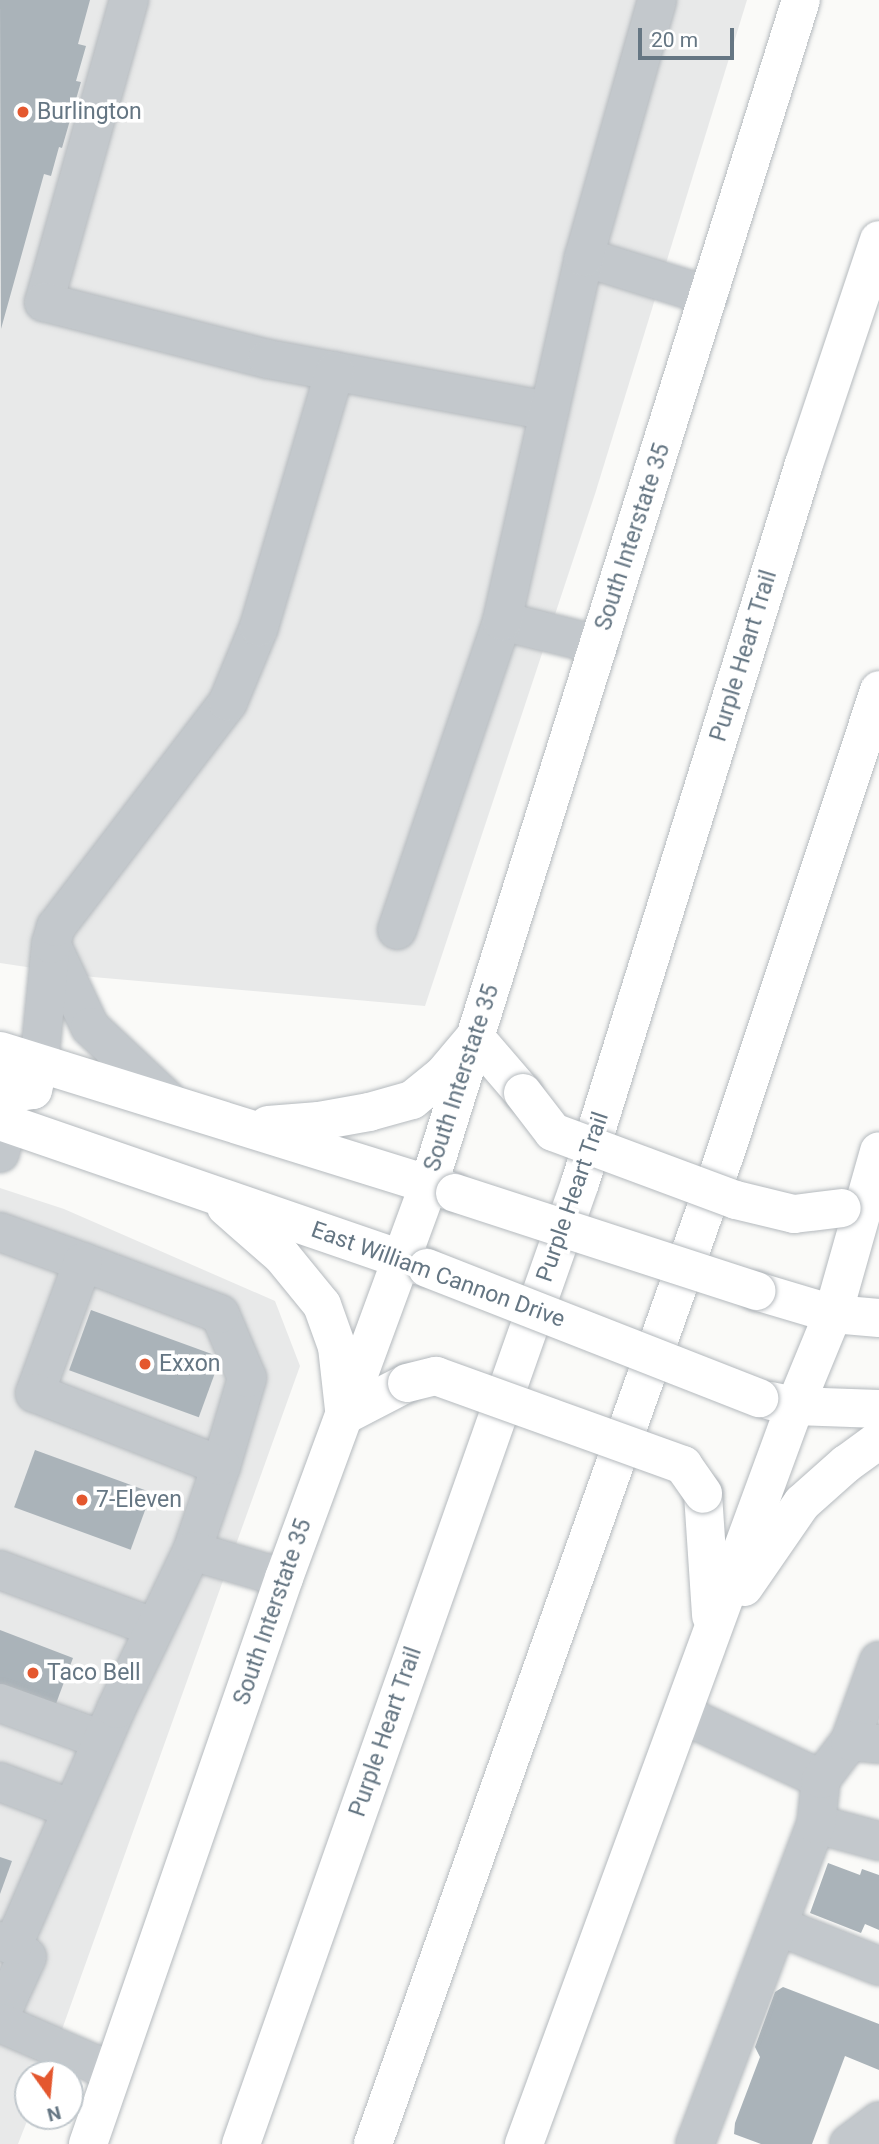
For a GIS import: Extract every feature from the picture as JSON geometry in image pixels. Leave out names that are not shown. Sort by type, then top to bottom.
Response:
[{"type":"main road","name":"South Interstate 35","points":[[88,2144],[284,1578],[345,1415],[415,1263],[442,1188],[475,1037],[801,0]]},
{"type":"main road","name":"Purple Heart Trail","points":[[241,2144],[580,1183],[804,464],[879,240]]},
{"type":"main road","points":[[373,2144],[724,1157],[879,690]]},
{"type":"main road","points":[[249,1127],[319,1121],[369,1112],[412,1100],[443,1075],[475,1037],[553,1132],[736,1200],[794,1214],[853,1206]]},
{"type":"main road","points":[[0,1051],[442,1188],[794,1303],[833,1314],[879,1318]]},
{"type":"main road","points":[[0,1086],[19,1092],[33,1090],[39,1064]]},
{"type":"main road","name":"East William Cannon Drive","points":[[2,1132],[210,1193],[415,1263],[776,1402],[879,1409]]},
{"type":"main road","points":[[524,2144],[711,1636],[776,1402],[833,1314],[853,1206],[879,1151]]},
{"type":"main road","points":[[210,1193],[282,1256],[322,1305],[337,1347],[345,1415],[407,1383],[436,1376],[683,1465],[703,1494],[711,1636]]},
{"type":"main road","points":[[711,1636],[802,1503],[846,1464],[879,1440]]},
{"type":"street","points":[[128,0],[44,302],[268,359],[549,411]]},
{"type":"street","points":[[397,930],[502,621],[584,257],[657,0]]},
{"type":"street","points":[[584,257],[709,296]]},
{"type":"street","points":[[39,1064],[51,944],[56,927],[228,702],[259,627],[335,371]]},
{"type":"street","points":[[502,621],[599,645]]},
{"type":"street","points":[[51,944],[89,1027],[170,1102]]},
{"type":"street","points":[[0,1233],[220,1314],[247,1378],[192,1551],[102,1740],[72,1810],[6,1943],[27,1957],[0,2016]]},
{"type":"street","points":[[83,1262],[35,1392],[221,1466]]},
{"type":"street","points":[[192,1551],[284,1578]]},
{"type":"street","points":[[0,1570],[155,1628]]},
{"type":"street","points":[[695,2144],[816,1824],[821,1779],[865,1742],[879,1661]]},
{"type":"street","points":[[0,1703],[102,1740]]},
{"type":"street","points":[[682,1714],[821,1779]]},
{"type":"street","points":[[0,1782],[72,1810]]},
{"type":"street","points":[[816,1824],[879,1841]]},
{"type":"street","points":[[778,1926],[879,1966]]},
{"type":"street","points":[[0,2023],[113,2072]]},
{"type":"street","points":[[849,2144],[879,2121]]},
{"type":"shaded area","points":[[0,0],[747,0],[595,494],[425,1006],[93,977],[0,963]]},
{"type":"shaded area","points":[[0,1188],[64,1209],[275,1301],[300,1366],[51,2060],[14,2060],[14,2130],[24,2130],[18,2144],[0,2144]]},
{"type":"building","points":[[0,0],[90,0],[78,44],[86,46],[76,81],[81,82],[51,176],[44,174],[1,329]]},
{"type":"building","name":"Exxon","points":[[91,1310],[221,1357],[199,1417],[69,1370]]},
{"type":"building","name":"7-Eleven","points":[[35,1450],[152,1492],[131,1550],[14,1507]]},
{"type":"building","name":"Taco Bell","points":[[0,1630],[73,1658],[54,1709],[0,1689]]},
{"type":"building","points":[[0,1857],[12,1861],[0,1894]]},
{"type":"building","points":[[828,1863],[860,1875],[862,1869],[879,1875],[879,1930],[865,1924],[861,1933],[810,1913]]},
{"type":"building","points":[[783,1987],[879,2024],[879,2070],[845,2056],[812,2144],[761,2144],[734,2134],[735,2123],[760,2057],[755,2047],[775,1992]]},
{"type":"place","name":"Burlington","points":[[23,112]]},
{"type":"place","name":"Exxon","points":[[145,1364]]},
{"type":"place","name":"7-Eleven","points":[[82,1500]]},
{"type":"place","name":"Taco Bell","points":[[33,1673]]}]
